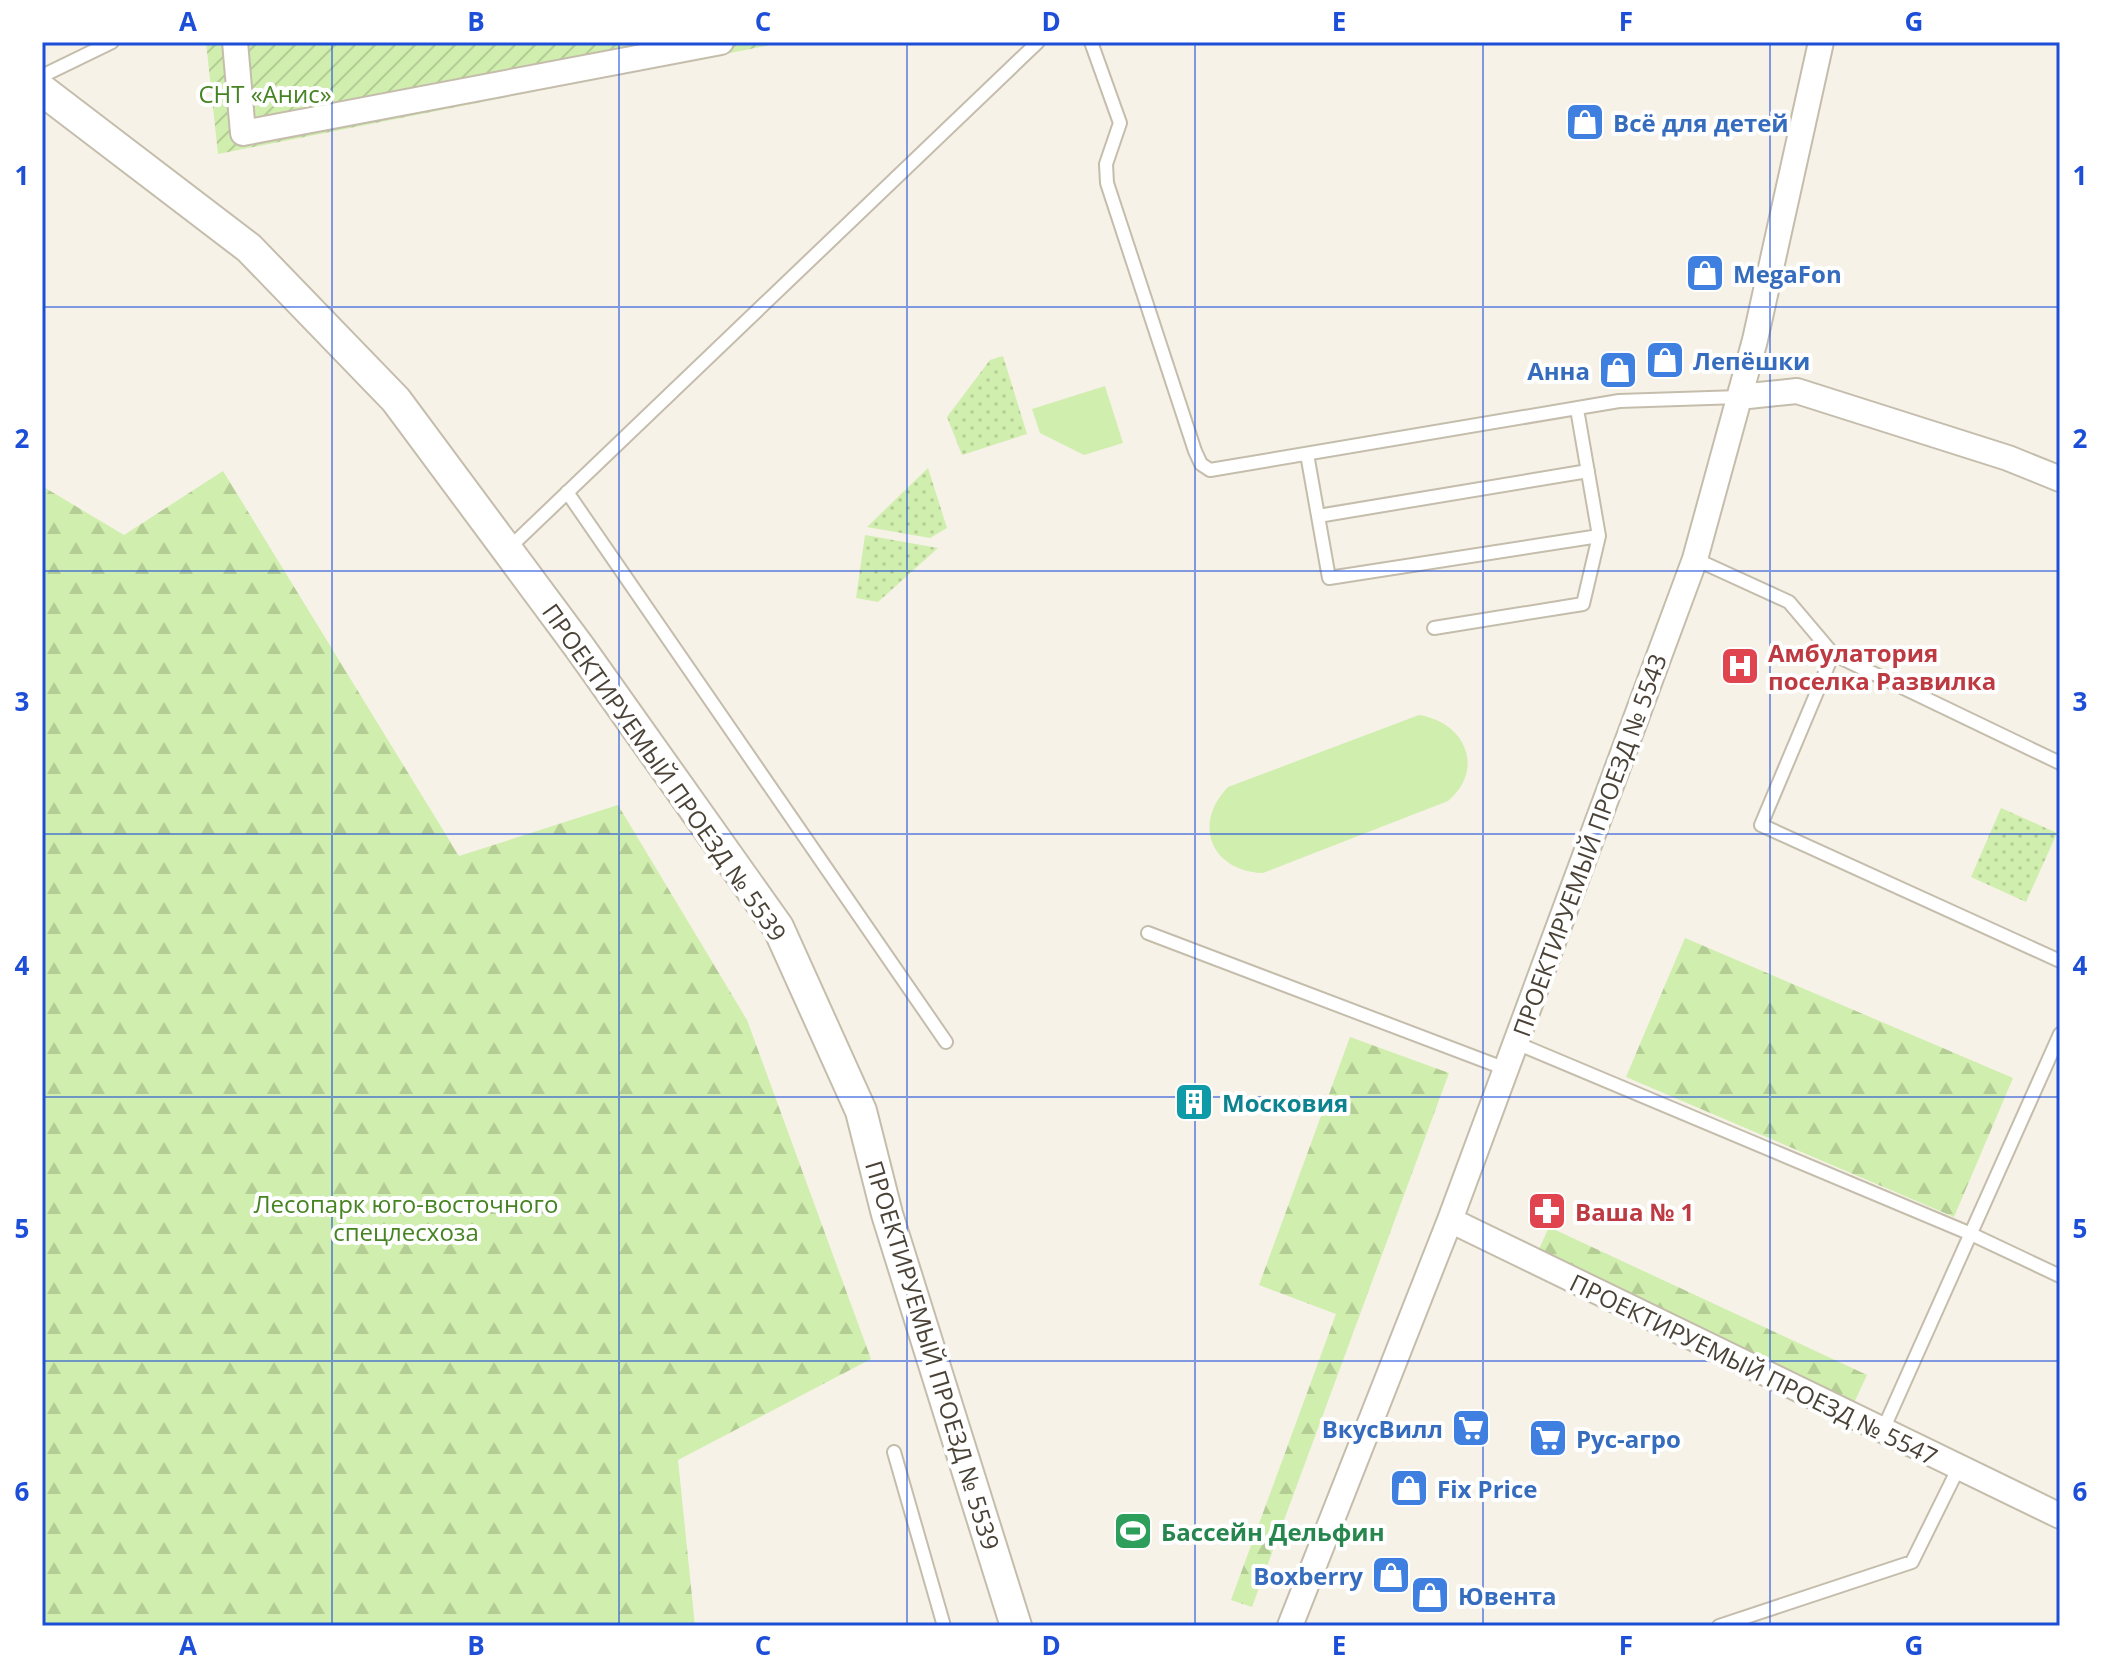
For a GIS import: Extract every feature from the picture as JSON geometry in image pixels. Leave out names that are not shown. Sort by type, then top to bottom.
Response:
[{"type":"street","points":[[235,42],[243,133],[721,42]]},
{"type":"street","name":"ПРОЕКТИРУЕМЫЙ ПРОЕЗД № 5543","points":[[1290,1626],[1450,1220],[1695,559],[1755,340],[1821,42]]},
{"type":"street","name":"ПРОЕКТИРУЕМЫЙ ПРОЕЗД № 5539","points":[[42,90],[249,248],[396,400],[778,927],[861,1111],[887,1214],[1016,1626]]},
{"type":"street","points":[[1739,397],[1797,391],[2008,458],[2060,479]]},
{"type":"street","name":"ПРОЕКТИРУЕМЫЙ ПРОЕЗД № 5547","points":[[1450,1220],[2060,1516]]},
{"type":"lane","points":[[42,76],[112,42]]},
{"type":"lane","points":[[507,550],[1038,42]]},
{"type":"lane","points":[[1091,42],[1120,123],[1106,164],[1107,183],[1201,464],[1210,470],[1619,401],[1739,397]]},
{"type":"lane","points":[[1434,628],[1583,604],[1599,536],[1577,409]]},
{"type":"lane","points":[[1307,454],[1329,578],[1599,536]]},
{"type":"lane","points":[[1318,516],[1588,471]]},
{"type":"lane","points":[[567,492],[946,1042]]},
{"type":"lane","points":[[1695,559],[1789,602],[1833,654],[2060,763]]},
{"type":"lane","points":[[1833,654],[1761,825],[2060,961]]},
{"type":"lane","points":[[1148,933],[1506,1069]]},
{"type":"lane","points":[[1882,1432],[2060,1034]]},
{"type":"lane","points":[[1516,1043],[1971,1234],[2060,1276]]},
{"type":"lane","points":[[894,1452],[944,1626]]},
{"type":"lane","points":[[1719,1626],[1912,1562],[1958,1469]]},
{"type":"green space","name":"СНТ «Анис»","points":[[206,42],[786,42],[218,154]]},
{"type":"green space","points":[[1003,356],[1027,434],[962,455],[947,417],[990,360]]},
{"type":"green space","points":[[1105,386],[1123,443],[1084,455],[1040,433],[1032,409]]},
{"type":"green space","points":[[928,468],[947,528],[930,538],[867,527]]},
{"type":"green space","name":"Лесопарк юго-восточного спецлесхоза","points":[[223,471],[459,856],[618,805],[747,1020],[871,1359],[678,1460],[695,1626],[42,1626],[42,486],[124,535]]},
{"type":"green space","points":[[865,535],[938,548],[878,602],[856,598]]},
{"type":"green space","points":[[1419,715],[1435,719],[1448,727],[1465,749],[1468,762],[1466,775],[1460,788],[1448,801],[1263,873],[1231,864],[1212,843],[1211,816],[1217,801],[1228,787]]},
{"type":"green space","points":[[2001,808],[2057,833],[2026,902],[1971,877]]},
{"type":"green space","points":[[1685,938],[2013,1078],[1954,1217],[1626,1077]]},
{"type":"green space","points":[[1350,1037],[1449,1073],[1252,1607],[1231,1600],[1336,1314],[1259,1285]]},
{"type":"green space","points":[[1549,1227],[1867,1375],[1853,1405],[1535,1258]]},
{"type":"place","name":"Всё для детей","points":[[1585,122]]},
{"type":"place","name":"MegaFon","points":[[1705,273]]},
{"type":"place","name":"Лепёшки","points":[[1665,360]]},
{"type":"place","name":"Анна","points":[[1618,370]]},
{"type":"place","name":"Амбулатория поселка Развилка","points":[[1740,666]]},
{"type":"place","name":"Московия","points":[[1194,1102]]},
{"type":"place","name":"Ваша № 1","points":[[1547,1211]]},
{"type":"place","name":"ВкусВилл","points":[[1471,1428]]},
{"type":"place","name":"Рус-агро","points":[[1548,1438]]},
{"type":"place","name":"Fix Price","points":[[1409,1488]]},
{"type":"place","name":"Бассейн Дельфин","points":[[1133,1531]]},
{"type":"place","name":"Boxberry","points":[[1391,1575]]},
{"type":"place","name":"Ювента","points":[[1430,1595]]}]
